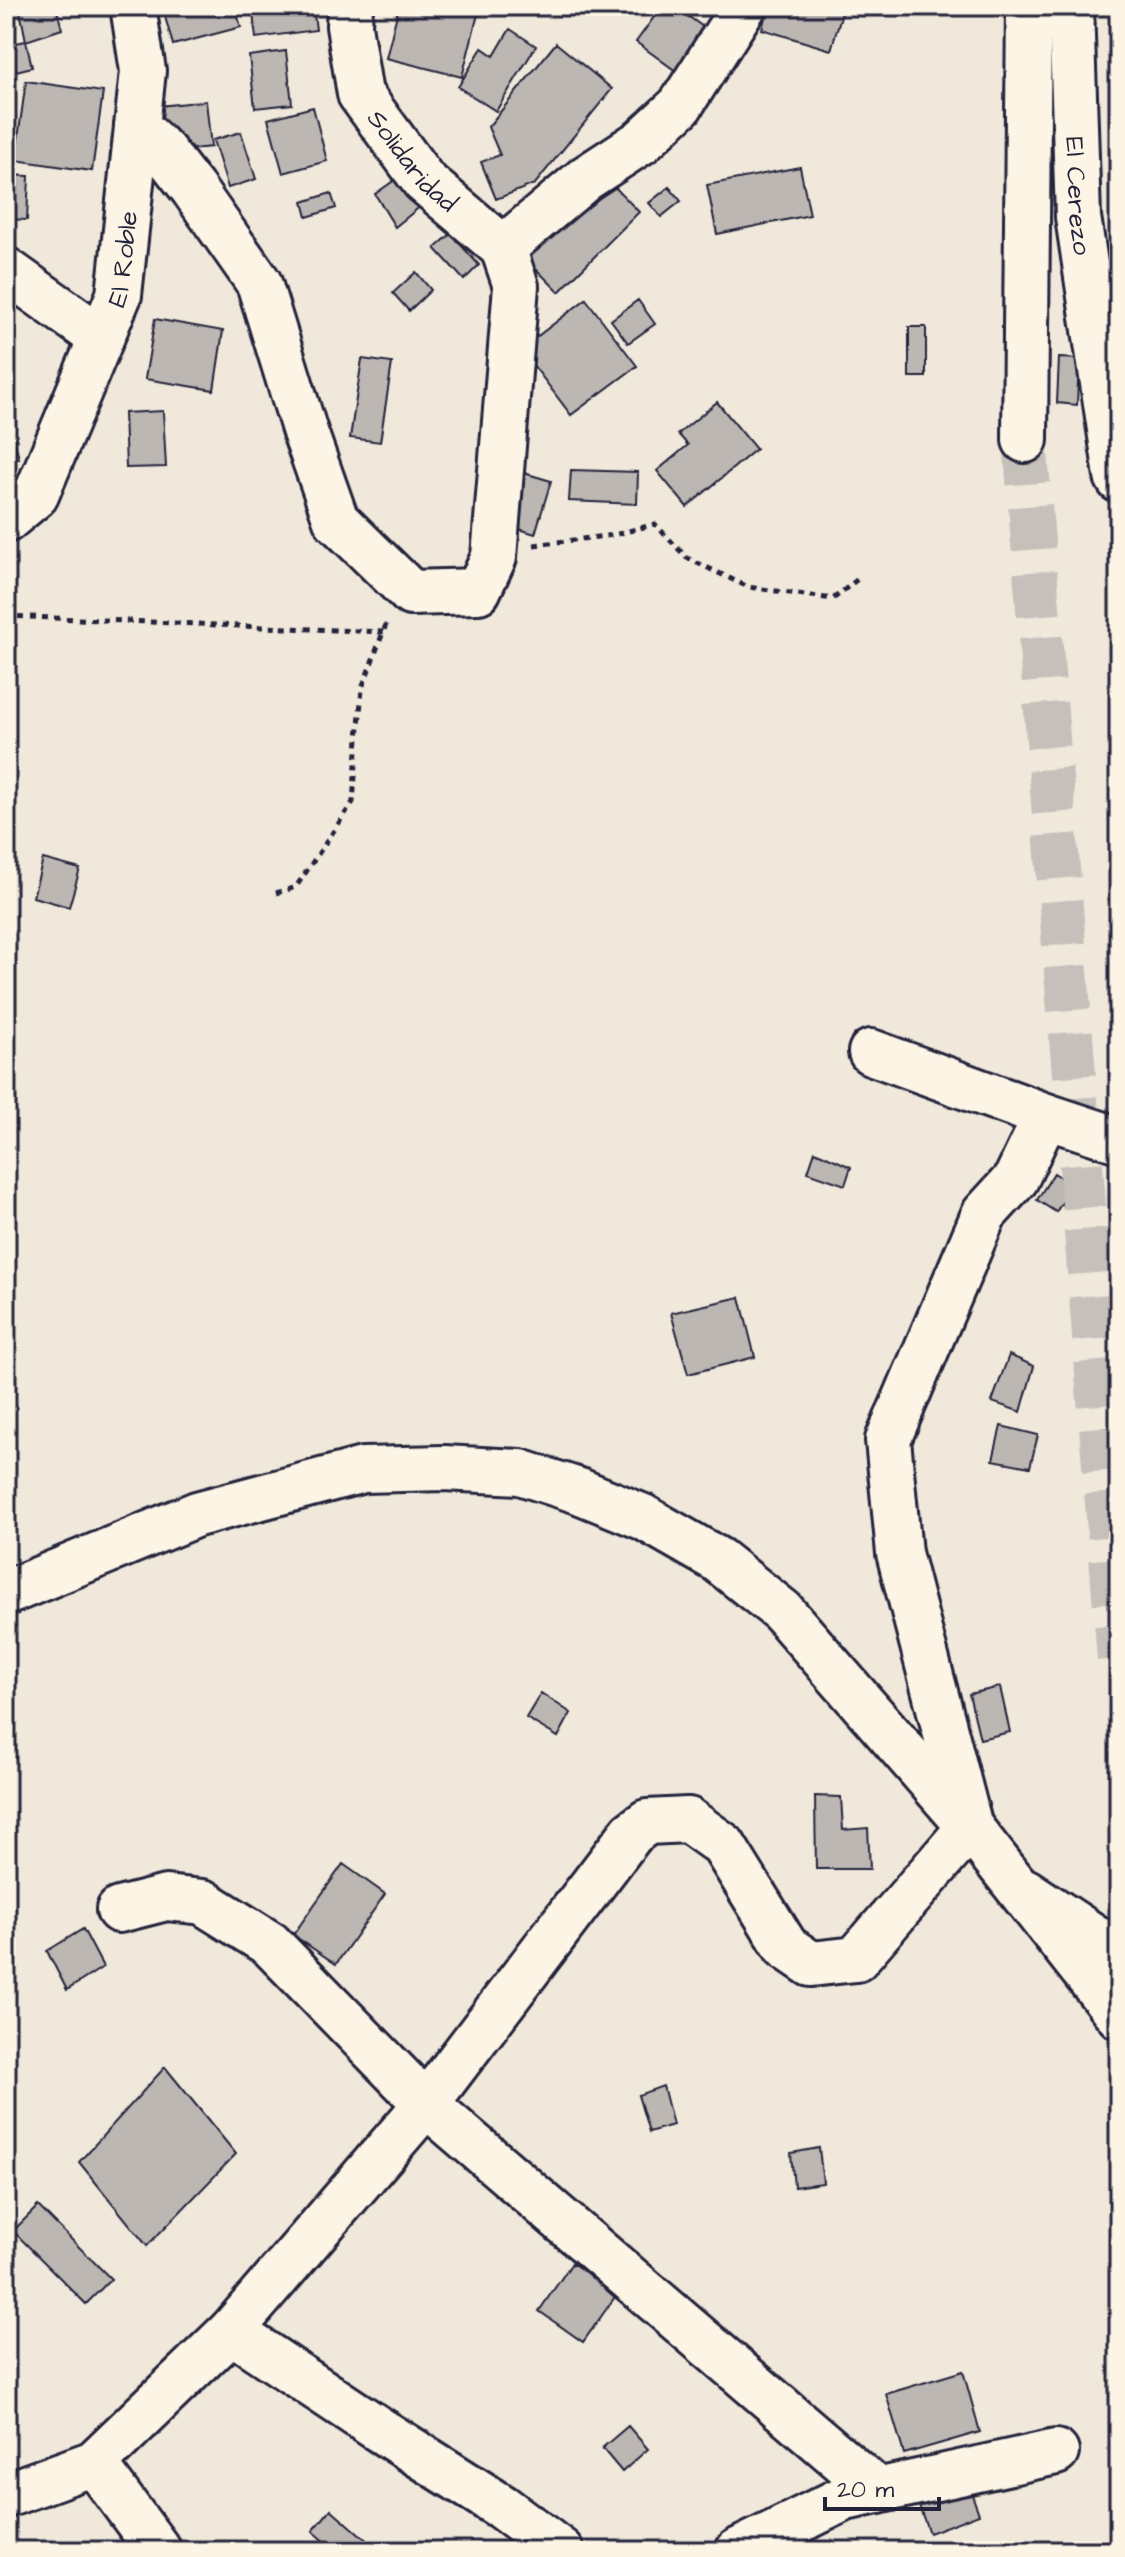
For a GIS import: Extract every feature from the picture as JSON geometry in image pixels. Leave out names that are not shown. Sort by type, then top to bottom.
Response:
[{"type":"main road","name":"El Roble","points":[[16,506],[101,338],[119,295],[143,71],[133,6]]},
{"type":"main road","name":"Solidaridad","points":[[350,6],[349,26],[360,94],[424,181],[503,248]]},
{"type":"main road","points":[[137,127],[164,152],[193,189],[259,283],[336,520],[411,593],[478,591],[494,557],[516,286],[503,248],[586,178],[641,142],[680,106],[744,6]]},
{"type":"main road","points":[[1025,440],[1029,6]]},
{"type":"main road","name":"El Cerezo","points":[[1071,6],[1078,217],[1119,480]]},
{"type":"main road","points":[[6,270],[101,338]]},
{"type":"main road","points":[[871,1052],[1119,1140]]},
{"type":"main road","points":[[970,1827],[899,1553],[888,1440],[984,1214],[1016,1179],[1046,1116]]},
{"type":"main road","points":[[6,1593],[197,1514],[363,1470],[444,1468],[520,1472],[579,1491],[643,1517],[718,1560],[782,1611],[970,1827],[1119,2016]]},
{"type":"main road","points":[[6,2495],[94,2463],[231,2331],[426,2104],[632,1833],[647,1822],[688,1820],[723,1845],[786,1947],[811,1964],[856,1959],[970,1827]]},
{"type":"main road","points":[[1013,1883],[1119,1953]]},
{"type":"main road","points":[[119,1910],[166,1898],[203,1902],[270,1944],[426,2104],[878,2491]]},
{"type":"main road","points":[[231,2331],[502,2507],[561,2551]]},
{"type":"main road","points":[[738,2551],[845,2498],[1056,2452]]},
{"type":"main road","points":[[94,2463],[159,2551]]},
{"type":"path","points":[[520,547],[614,535],[655,524],[687,558],[748,587],[833,599],[859,578]]},
{"type":"path","points":[[6,616],[384,632]]},
{"type":"building","points":[[19,6],[56,6],[62,29],[26,41]]},
{"type":"building","points":[[162,6],[235,6],[241,27],[173,45]]},
{"type":"building","points":[[252,6],[313,6],[316,30],[256,38]]},
{"type":"building","points":[[399,6],[480,6],[462,77],[386,58]]},
{"type":"building","points":[[662,6],[674,6],[710,32],[680,74],[636,42]]},
{"type":"building","points":[[768,6],[844,6],[831,50],[762,29]]},
{"type":"building","points":[[510,29],[536,46],[496,111],[458,87],[482,48],[494,56]]},
{"type":"building","points":[[26,41],[32,67],[16,71],[11,44]]},
{"type":"building","points":[[556,43],[612,89],[535,184],[496,199],[481,162],[500,155],[488,127]]},
{"type":"building","points":[[286,51],[292,104],[255,108],[249,56]]},
{"type":"building","points":[[26,81],[103,92],[92,171],[15,160]]},
{"type":"building","points":[[206,101],[211,147],[164,152],[159,106]]},
{"type":"building","points":[[313,107],[327,161],[283,173],[268,119]]},
{"type":"building","points":[[241,132],[256,179],[228,188],[213,140]]},
{"type":"building","points":[[800,167],[810,215],[717,234],[707,185]]},
{"type":"building","points":[[6,175],[29,176],[27,220],[6,219]]},
{"type":"building","points":[[402,175],[422,205],[395,227],[375,194]]},
{"type":"building","points":[[605,177],[639,212],[559,292],[524,257]]},
{"type":"building","points":[[669,187],[681,201],[661,217],[649,203]]},
{"type":"building","points":[[331,193],[336,208],[307,217],[303,202]]},
{"type":"building","points":[[451,234],[479,265],[464,280],[435,248]]},
{"type":"building","points":[[416,272],[431,290],[409,311],[393,293]]},
{"type":"building","points":[[586,299],[637,366],[571,415],[521,349]]},
{"type":"building","points":[[638,300],[655,324],[628,343],[611,320]]},
{"type":"building","points":[[6,308],[15,330],[6,334]]},
{"type":"building","points":[[155,319],[223,331],[214,390],[145,379]]},
{"type":"building","points":[[909,327],[926,327],[926,377],[909,377]]},
{"type":"building","points":[[1059,358],[1079,359],[1077,405],[1057,403]]},
{"type":"building","points":[[362,359],[392,363],[380,442],[350,438]]},
{"type":"building","points":[[717,402],[756,449],[687,507],[657,471],[688,445],[678,434]]},
{"type":"building","points":[[163,411],[166,467],[126,468],[124,413]]},
{"type":"building","points":[[12,431],[19,458],[6,461],[6,432]]},
{"type":"building","points":[[514,470],[551,481],[535,534],[497,522]]},
{"type":"building","points":[[571,470],[638,472],[637,504],[569,501]]},
{"type":"building","points":[[43,859],[80,869],[69,907],[33,897]]},
{"type":"building","points":[[815,1151],[851,1167],[845,1185],[808,1172]]},
{"type":"building","points":[[1054,1173],[1073,1185],[1056,1212],[1037,1200]]},
{"type":"building","points":[[740,1297],[755,1357],[688,1374],[671,1313]]},
{"type":"building","points":[[1009,1355],[1034,1366],[1021,1412],[992,1402]]},
{"type":"building","points":[[1001,1426],[1038,1435],[1030,1467],[993,1460]]},
{"type":"building","points":[[1000,1687],[1010,1732],[980,1739],[969,1694]]},
{"type":"building","points":[[541,1693],[571,1713],[558,1737],[526,1718]]},
{"type":"building","points":[[815,1796],[841,1797],[843,1830],[868,1828],[870,1869],[816,1869]]},
{"type":"building","points":[[343,1864],[385,1894],[336,1964],[293,1935]]},
{"type":"building","points":[[83,1929],[103,1967],[67,1990],[47,1951]]},
{"type":"building","points":[[165,2067],[236,2154],[147,2246],[79,2162]]},
{"type":"building","points":[[663,2086],[673,2125],[649,2132],[638,2095]]},
{"type":"building","points":[[819,2148],[823,2183],[794,2187],[791,2153]]},
{"type":"building","points":[[38,2206],[111,2279],[86,2304],[13,2231]]},
{"type":"building","points":[[572,2263],[617,2294],[583,2342],[539,2311]]},
{"type":"building","points":[[963,2371],[980,2432],[904,2454],[886,2394]]},
{"type":"building","points":[[628,2426],[648,2449],[622,2472],[602,2448]]},
{"type":"building","points":[[968,2484],[979,2514],[929,2533],[918,2503]]},
{"type":"building","points":[[331,2509],[379,2551],[336,2551],[313,2531]]},
{"type":"tunnel","points":[[1025,440],[1119,1659]]}]
